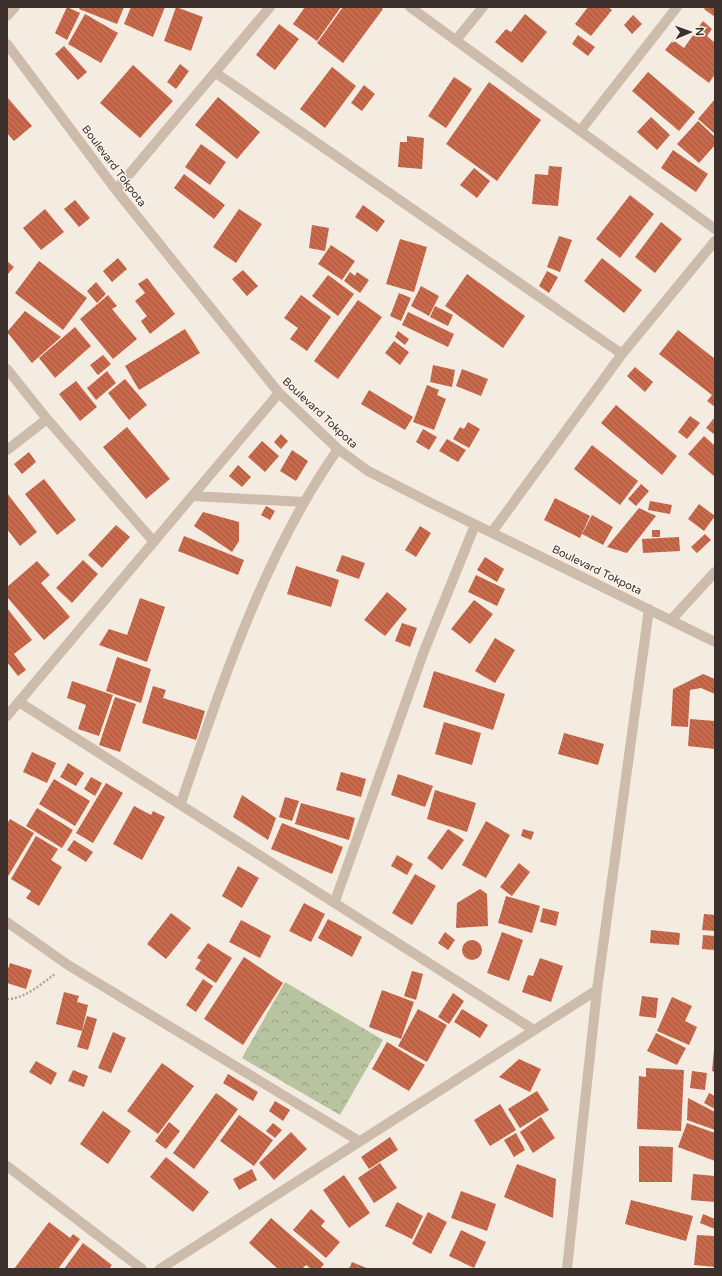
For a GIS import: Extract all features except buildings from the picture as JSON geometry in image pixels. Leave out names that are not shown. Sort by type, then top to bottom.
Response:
[{"type":"street","points":[[7,16],[15,7]]},
{"type":"street","points":[[116,190],[270,7]]},
{"type":"street","points":[[410,7],[715,229]]},
{"type":"street","points":[[456,40],[482,7]]},
{"type":"street","points":[[580,131],[677,7]]},
{"type":"street","name":"Boulevard Tokpota","points":[[7,44],[116,190],[280,393],[338,449],[368,471],[715,642]]},
{"type":"street","points":[[216,73],[622,354]]},
{"type":"street","points":[[492,532],[622,354],[715,241]]},
{"type":"street","points":[[7,369],[47,419],[154,542]]},
{"type":"street","points":[[7,716],[280,393]]},
{"type":"street","points":[[7,450],[47,419]]},
{"type":"street","points":[[181,803],[247,617],[304,502],[316,481],[338,449]]},
{"type":"street","points":[[193,496],[304,502]]},
{"type":"street","points":[[335,902],[424,651],[475,525]]},
{"type":"street","points":[[671,620],[715,572]]},
{"type":"street","points":[[566,1269],[597,990],[649,609]]},
{"type":"street","points":[[19,702],[181,803],[534,1030]]},
{"type":"street","points":[[7,922],[68,965],[359,1141]]},
{"type":"street","points":[[160,1269],[597,990]]},
{"type":"street","points":[[7,1166],[142,1269]]},
{"type":"path","points":[[7,999],[15,999],[33,990],[68,965]]},
{"type":"green space","points":[[285,982],[383,1040],[340,1115],[242,1058]]}]
